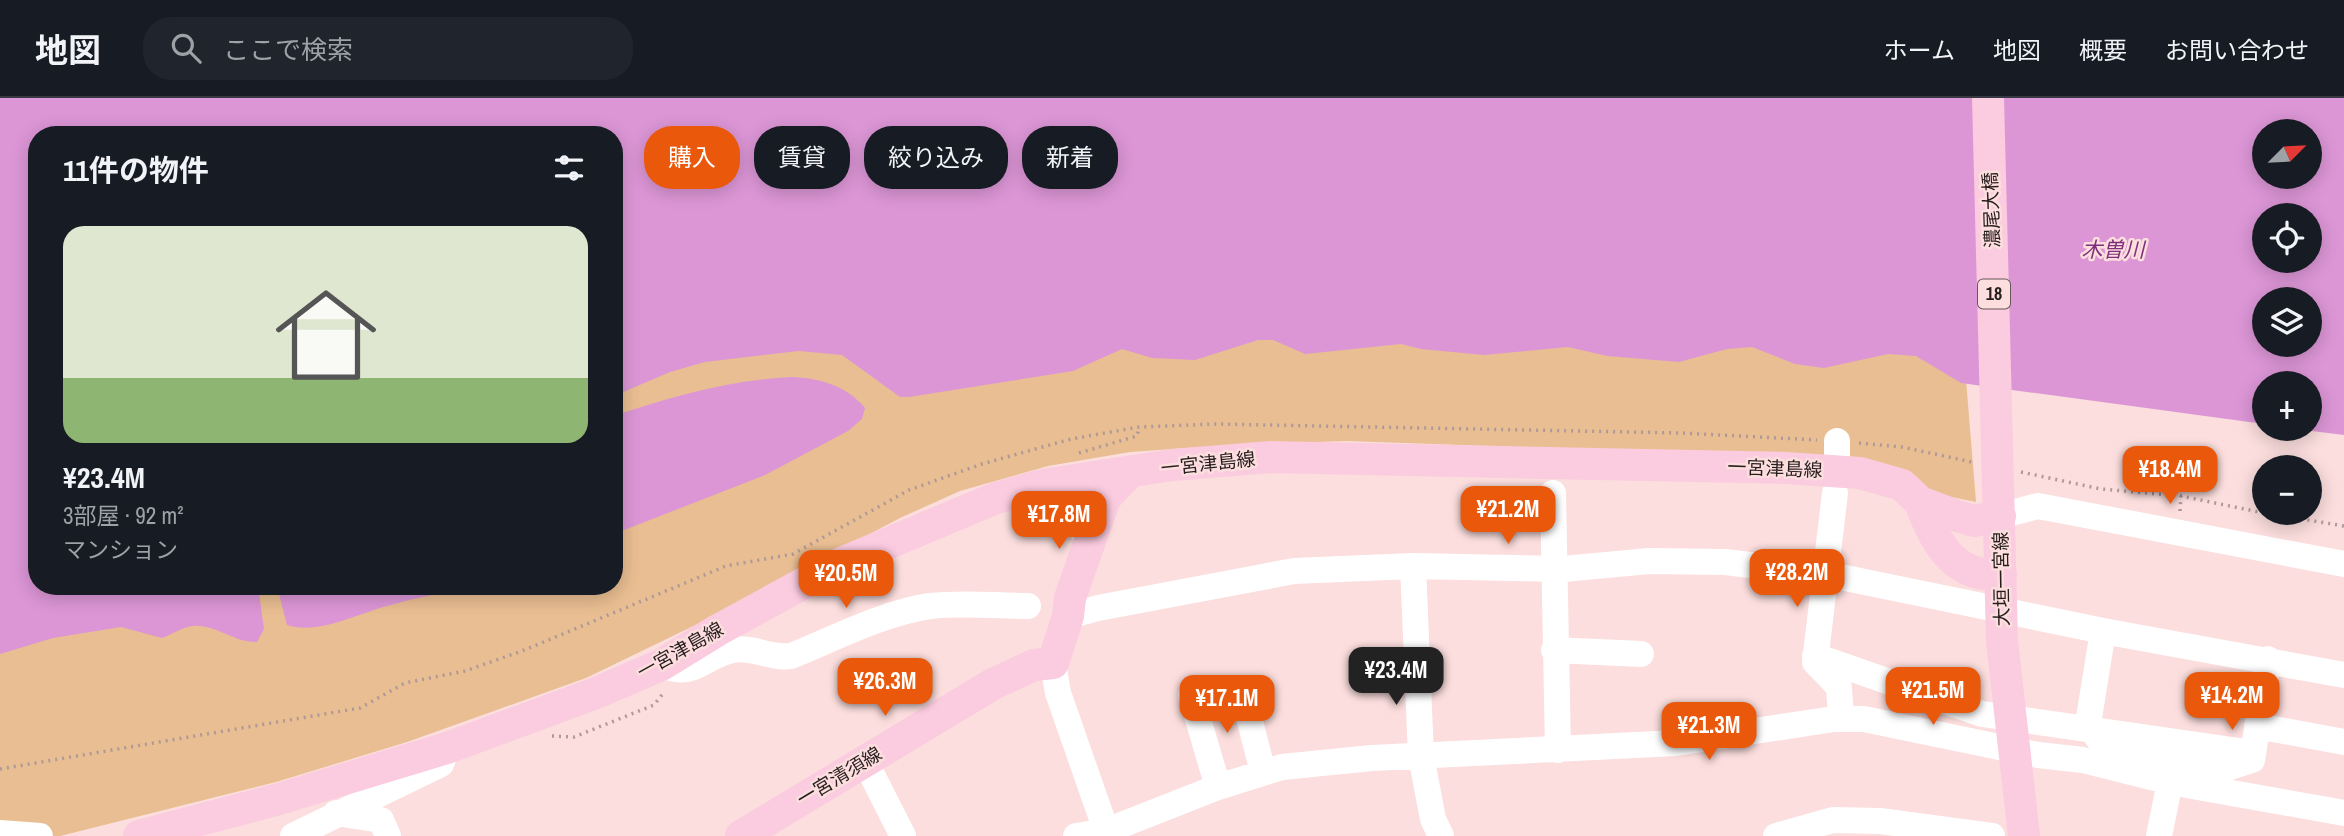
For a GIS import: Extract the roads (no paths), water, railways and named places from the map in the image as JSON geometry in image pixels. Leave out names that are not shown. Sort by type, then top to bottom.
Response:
[{"type":"main road","name":"濃尾大橋","points":[[1988,98],[1999,503]]},
{"type":"main road","name":"一宮津島線","points":[[139,836],[279,799],[447,748],[661,665],[827,570],[903,535],[996,498],[1082,477],[1128,474],[1172,465],[1271,457],[1787,468],[1842,471],[1875,477],[1902,485],[1920,502],[1974,521],[1999,503]]},
{"type":"main road","points":[[1053,663],[1069,616],[1070,598],[1105,498],[1128,474]]},
{"type":"main road","points":[[1920,502],[1932,536],[1945,554],[1969,570],[1991,576],[2001,585]]},
{"type":"main road","name":"大垣一宮線","points":[[1999,503],[2006,699],[2024,836]]},
{"type":"main road","name":"一宮清須線","points":[[741,836],[993,684],[1034,666],[1053,663]]},
{"type":"street","points":[[1075,490],[1081,529],[1091,537]]},
{"type":"street","points":[[1553,493],[1558,750]]},
{"type":"street","points":[[1836,493],[1815,662],[1839,687],[1841,719]]},
{"type":"street","points":[[1999,503],[2038,506],[2344,564]]},
{"type":"street","points":[[1069,616],[1098,607],[1294,571],[1413,566],[1554,569],[1687,560],[1779,566],[1826,573],[2103,631],[2344,675]]},
{"type":"street","points":[[1413,566],[1421,756],[1433,819],[1441,836]]},
{"type":"street","points":[[661,665],[677,672],[691,670],[732,650],[748,650],[776,659],[791,656],[902,613],[928,606],[961,603],[1028,606]]},
{"type":"street","points":[[2103,631],[2088,724],[2100,741],[2159,757],[2166,773],[2159,836]]},
{"type":"street","points":[[1555,650],[1641,654]]},
{"type":"street","points":[[1815,656],[1983,714],[2253,753]]},
{"type":"street","points":[[2166,773],[2218,771],[2252,760],[2268,659]]},
{"type":"street","points":[[1053,663],[1058,693],[1107,834]]},
{"type":"street","points":[[1191,695],[1218,787]]},
{"type":"street","points":[[1900,727],[1931,697]]},
{"type":"street","points":[[1248,714],[1263,772]]},
{"type":"street","points":[[1076,836],[1107,834],[1218,787],[1263,772],[1314,764],[1676,743],[1841,719],[1864,719],[2038,755],[2166,773],[2344,813]]},
{"type":"street","points":[[2257,726],[2344,742]]},
{"type":"street","points":[[293,836],[442,764],[447,748]]},
{"type":"street","points":[[865,761],[903,836]]},
{"type":"street","points":[[336,813],[381,820],[388,836]]},
{"type":"street","points":[[1779,836],[1833,820],[1880,821],[1992,836]]},
{"type":"street","points":[[0,833],[40,836]]},
{"type":"water","name":"木曽川","points":[[0,98],[2344,98],[2344,435],[2322,432],[2322,371],[2252,371],[2252,422],[1961,383],[1916,356],[1888,354],[1824,368],[1795,364],[1752,347],[1727,349],[1679,362],[1607,356],[1568,347],[1484,355],[1421,349],[1401,344],[1305,354],[1273,340],[1258,340],[1195,360],[1152,358],[1122,349],[1073,371],[909,397],[900,397],[842,355],[799,351],[705,362],[670,372],[623,392],[623,126],[28,126],[28,595],[259,595],[264,629],[257,642],[249,642],[201,626],[185,628],[162,638],[121,627],[53,638],[0,654]]},
{"type":"water","points":[[792,377],[823,381],[858,400],[865,408],[862,419],[848,431],[765,475],[623,530],[623,413],[702,390]]},
{"type":"water","points":[[279,595],[432,595],[325,625],[287,625]]}]
